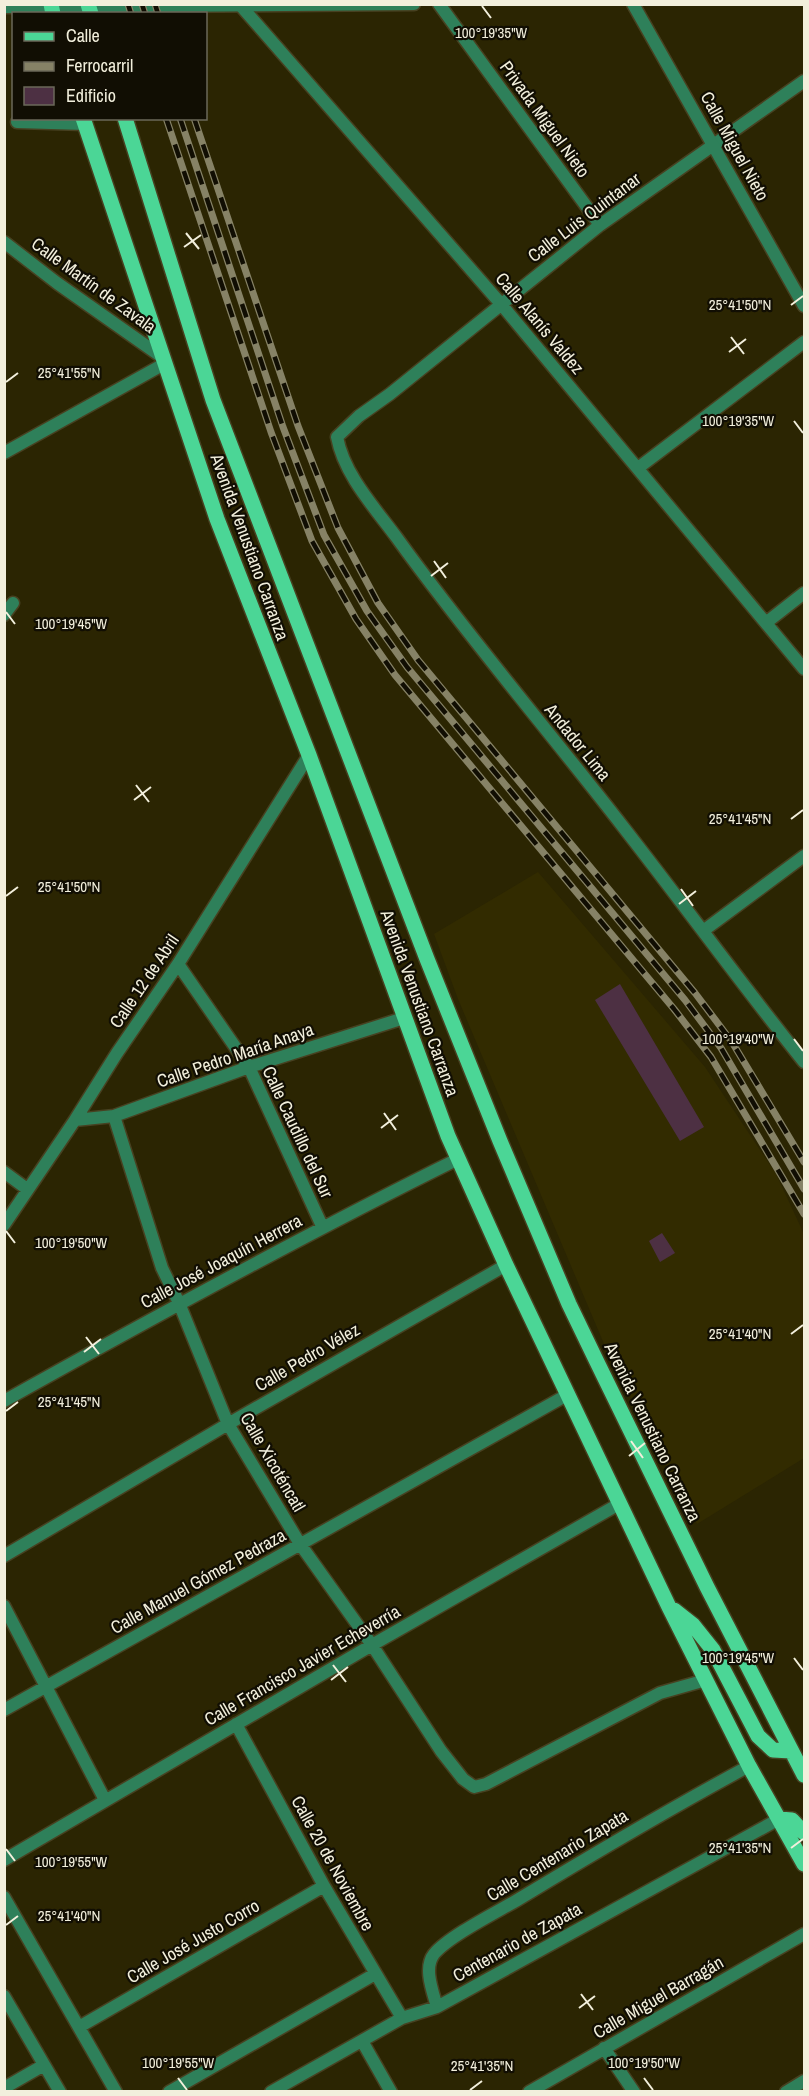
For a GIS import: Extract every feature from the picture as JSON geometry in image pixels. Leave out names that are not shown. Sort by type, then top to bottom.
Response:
[{"type":"main road","name":"Avenida Venustiano Carranza","points":[[126,120],[213,400],[444,1003],[569,1304],[708,1587],[804,1775]]},
{"type":"main road","name":"Avenida Venustiano Carranza","points":[[84,121],[217,519],[309,755],[404,1018],[458,1158],[567,1395],[669,1607],[749,1766],[804,1864]]},
{"type":"main road","points":[[669,1607],[693,1625],[713,1650],[758,1737],[773,1750],[791,1751]]},
{"type":"main road","points":[[779,1819],[792,1820],[804,1833]]},
{"type":"street","points":[[4,7],[414,4]]},
{"type":"street","name":"Privada Miguel Nieto","points":[[439,4],[600,225]]},
{"type":"street","name":"Calle Miguel Nieto","points":[[633,4],[804,306]]},
{"type":"street","name":"Calle Alanís Valdez","points":[[241,6],[501,304],[804,669]]},
{"type":"street","name":"Calle Luis Quintanar","points":[[337,437],[359,416],[390,394],[600,225],[804,81]]},
{"type":"street","points":[[17,122],[84,121]]},
{"type":"street","name":"Calle Martín de Zavala","points":[[4,242],[163,360]]},
{"type":"street","points":[[638,468],[804,342]]},
{"type":"street","points":[[4,453],[163,360]]},
{"type":"street","name":"Andador Lima","points":[[337,437],[339,449],[358,482],[412,559],[804,1062]]},
{"type":"street","points":[[767,622],[804,593]]},
{"type":"street","points":[[4,615],[13,603]]},
{"type":"street","name":"Calle 12 de Abril","points":[[4,1225],[178,964],[309,755]]},
{"type":"street","points":[[703,931],[804,856]]},
{"type":"street","name":"Calle Caudillo del Sur","points":[[178,964],[249,1067],[322,1226]]},
{"type":"street","name":"Calle Pedro María Anaya","points":[[75,1120],[114,1116],[249,1067],[404,1018]]},
{"type":"street","name":"Calle Xicoténcatl","points":[[114,1116],[162,1268],[179,1303],[228,1424],[300,1544],[372,1645],[441,1751],[464,1779],[474,1788],[502,1777],[660,1693],[706,1680]]},
{"type":"street","name":"Calle José Joaquín Herrera","points":[[4,1401],[322,1226],[458,1158]]},
{"type":"street","points":[[4,1172],[27,1189]]},
{"type":"street","name":"Calle Pedro Vélez","points":[[4,1556],[228,1424],[506,1265]]},
{"type":"street","name":"Calle Manuel Gómez Pedraza","points":[[4,1710],[567,1395]]},
{"type":"street","name":"Calle Francisco Javier Echeverría","points":[[4,1860],[619,1504]]},
{"type":"street","points":[[4,1606],[105,1800]]},
{"type":"street","name":"Calle 20 de Noviembre","points":[[236,1724],[324,1886],[402,2018]]},
{"type":"street","name":"Calle Centenario Zapata","points":[[437,2007],[429,1968],[430,1961],[441,1948],[475,1925],[657,1816],[749,1766]]},
{"type":"street","name":"Centenario de Zapata","points":[[271,2091],[402,2018],[437,2007],[779,1819]]},
{"type":"street","name":"Calle José Justo Corro","points":[[79,2027],[324,1886]]},
{"type":"street","points":[[4,1897],[116,2091]]},
{"type":"street","name":"Calle Miguel Barragán","points":[[529,2091],[804,1934]]},
{"type":"street","points":[[168,2091],[375,1974]]},
{"type":"street","points":[[4,1996],[60,2091]]},
{"type":"street","points":[[362,2041],[391,2091]]},
{"type":"street","points":[[604,2048],[634,2091]]},
{"type":"street","points":[[4,2088],[44,2065]]},
{"type":"street","points":[[786,2091],[804,2081]]},
{"type":"shaded area","points":[[538,872],[705,1067],[776,1174],[804,1234],[804,1458],[697,1524],[610,1358],[458,999],[434,934]]},
{"type":"building","points":[[620,984],[704,1127],[680,1141],[595,1000]]},
{"type":"building","points":[[662,1233],[675,1253],[660,1262],[649,1241]]},
{"type":"railway","points":[[128,4],[130,12]]},
{"type":"railway","points":[[142,4],[144,12]]},
{"type":"railway","points":[[155,4],[157,12]]},
{"type":"railway","points":[[167,120],[271,432],[312,541],[356,619],[395,675],[674,1009],[711,1057],[804,1214]]},
{"type":"railway","points":[[181,120],[283,427],[324,535],[367,611],[407,667],[685,1000],[721,1048],[804,1189]]},
{"type":"railway","points":[[195,120],[298,426],[338,528],[378,603],[418,660],[695,993],[732,1042],[804,1162]]}]
